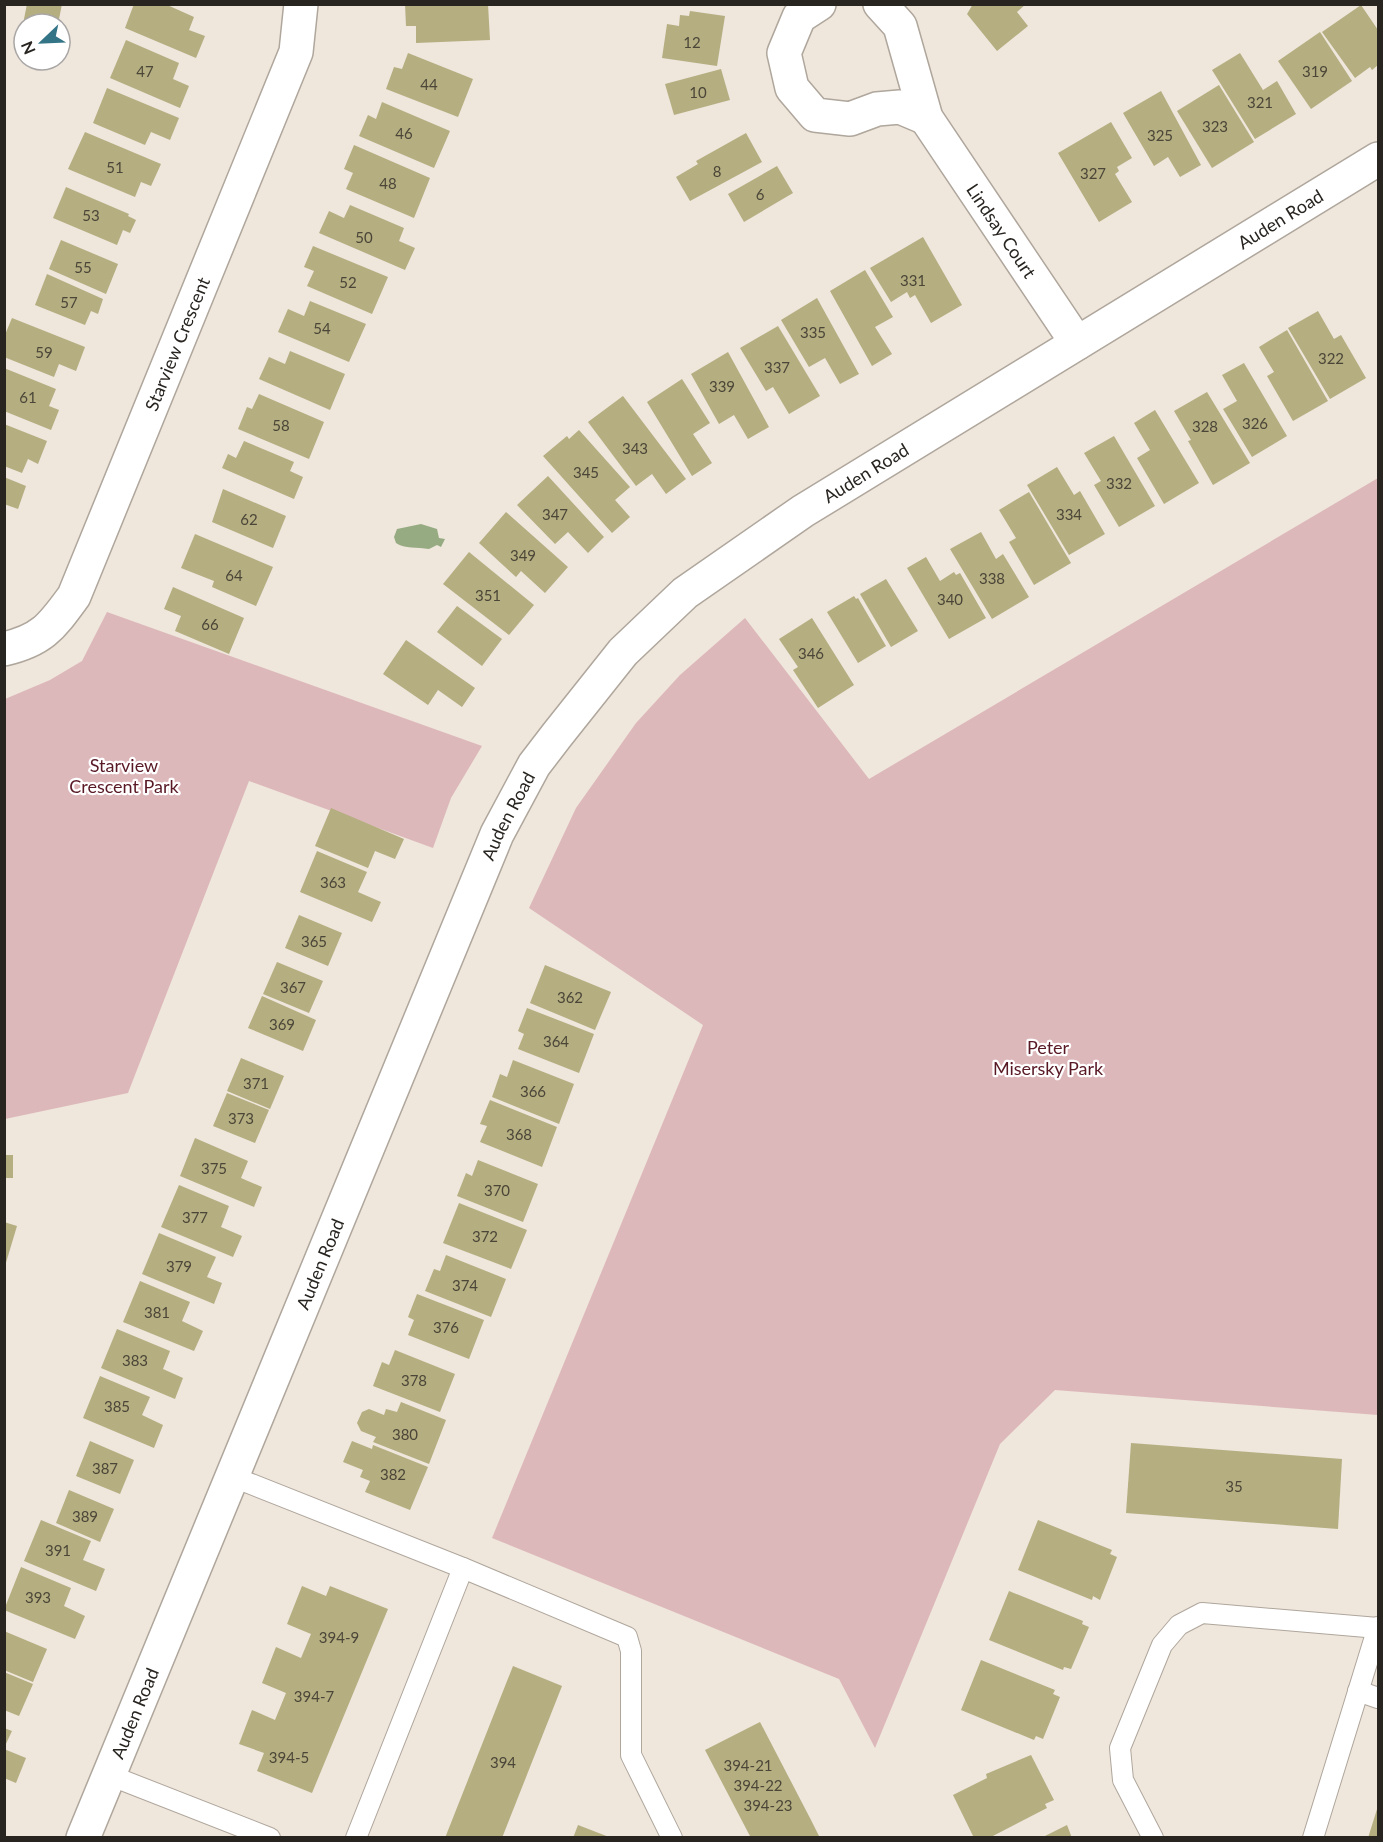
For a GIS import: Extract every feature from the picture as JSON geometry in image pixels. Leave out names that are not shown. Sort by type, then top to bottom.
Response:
[{"type":"street","name":"Starview Crescent","points":[[4,649],[28,644],[55,622],[74,596],[296,52],[301,4]]},
{"type":"street","points":[[819,4],[799,18],[784,53],[792,88],[815,115],[850,119],[877,110],[900,107],[926,118]]},
{"type":"street","name":"Lindsay Court","points":[[880,4],[900,26],[926,118],[1077,343]]},
{"type":"street","name":"Auden Road","points":[[83,1838],[497,834],[534,765],[623,652],[685,593],[803,511],[1378,159]]},
{"type":"lane","points":[[231,1476],[463,1568],[627,1637],[631,1651],[630,1755],[672,1838]]},
{"type":"lane","points":[[356,1838],[463,1568]]},
{"type":"lane","points":[[1153,1838],[1123,1780],[1120,1748],[1162,1645],[1179,1625],[1202,1613],[1378,1627],[1312,1838]]},
{"type":"lane","points":[[1358,1691],[1378,1698]]},
{"type":"lane","points":[[108,1775],[270,1838]]},
{"type":"green space","name":"Peter Misersky Park","points":[[1378,478],[1378,1415],[1055,1390],[1000,1444],[875,1748],[839,1679],[492,1538],[703,1025],[529,908],[576,808],[636,723],[680,675],[745,618],[869,779]]},
{"type":"green space","name":"Starview Crescent Park","points":[[107,612],[482,746],[451,798],[433,848],[249,781],[128,1093],[5,1119],[5,699],[50,680],[82,661]]},
{"type":"shaded area","points":[[421,524],[437,529],[439,538],[445,539],[441,547],[437,545],[429,549],[411,548],[396,543],[394,537],[397,529]]},
{"type":"building","points":[[27,4],[62,4],[60,12],[25,12]]},
{"type":"building","points":[[134,4],[165,4],[194,17],[189,30],[205,36],[196,58],[125,28]]},
{"type":"building","points":[[405,4],[488,4],[490,40],[416,43],[416,26],[406,26]]},
{"type":"building","points":[[973,4],[1026,4],[1017,12],[1028,26],[997,51],[967,14]]},
{"type":"building","points":[[1361,5],[1378,30],[1378,65],[1372,70],[1370,67],[1355,78],[1322,32]]},
{"type":"building","points":[[690,11],[725,16],[717,66],[662,58],[667,24],[679,26],[680,15],[689,16]]},
{"type":"building","points":[[1320,32],[1352,81],[1311,109],[1278,61]]},
{"type":"building","points":[[126,40],[179,63],[173,79],[189,86],[180,108],[110,78]]},
{"type":"building","points":[[408,53],[473,79],[458,117],[386,89],[394,67],[402,69]]},
{"type":"building","points":[[1240,53],[1263,90],[1277,81],[1296,114],[1255,139],[1212,70]]},
{"type":"building","points":[[721,69],[730,100],[674,115],[665,84]]},
{"type":"building","points":[[1219,85],[1254,142],[1212,168],[1177,111]]},
{"type":"building","points":[[107,88],[179,118],[170,140],[151,132],[145,145],[93,123]]},
{"type":"building","points":[[1161,91],[1201,165],[1180,177],[1168,157],[1154,166],[1123,113]]},
{"type":"building","points":[[382,102],[450,131],[434,168],[359,136],[368,115],[376,119]]},
{"type":"building","points":[[1111,122],[1132,158],[1117,167],[1119,171],[1115,174],[1132,202],[1099,222],[1058,153]]},
{"type":"building","points":[[85,132],[161,164],[151,186],[141,182],[135,197],[68,169]]},
{"type":"building","points":[[746,133],[762,162],[690,201],[676,177],[698,164],[696,161]]},
{"type":"building","points":[[354,145],[430,178],[414,218],[346,189],[353,173],[344,169]]},
{"type":"building","points":[[777,166],[793,193],[744,222],[728,194]]},
{"type":"building","points":[[66,187],[129,214],[128,216],[136,220],[130,233],[123,230],[117,245],[53,218]]},
{"type":"building","points":[[350,205],[404,228],[399,241],[415,248],[405,270],[319,233],[329,211],[344,218]]},
{"type":"building","points":[[923,237],[962,305],[931,323],[915,295],[910,298],[907,292],[891,302],[870,268]]},
{"type":"building","points":[[61,240],[118,264],[106,294],[49,269]]},
{"type":"building","points":[[313,246],[388,277],[372,314],[307,286],[314,271],[304,267]]},
{"type":"building","points":[[865,270],[893,317],[875,327],[892,354],[872,366],[830,291]]},
{"type":"building","points":[[47,274],[103,299],[98,314],[91,311],[85,325],[35,305]]},
{"type":"building","points":[[817,298],[859,374],[840,384],[825,358],[809,367],[781,320]]},
{"type":"building","points":[[310,301],[366,324],[349,362],[278,332],[288,309],[304,316]]},
{"type":"building","points":[[1318,311],[1334,339],[1341,335],[1366,378],[1330,399],[1288,328]]},
{"type":"building","points":[[12,318],[85,347],[76,371],[59,364],[54,377],[4,357],[4,337]]},
{"type":"building","points":[[778,326],[820,396],[789,414],[773,387],[766,391],[740,348]]},
{"type":"building","points":[[1287,330],[1328,401],[1293,421],[1267,376],[1274,372],[1259,347]]},
{"type":"building","points":[[290,351],[345,374],[330,410],[259,379],[269,357],[285,364]]},
{"type":"building","points":[[728,352],[769,427],[748,439],[734,415],[719,424],[691,374]]},
{"type":"building","points":[[1244,363],[1287,436],[1252,457],[1223,409],[1237,401],[1222,375]]},
{"type":"building","points":[[4,368],[56,389],[49,406],[59,410],[51,430],[4,411]]},
{"type":"building","points":[[682,379],[710,423],[693,434],[712,463],[692,476],[647,402]]},
{"type":"building","points":[[1207,392],[1250,463],[1213,485],[1174,411]]},
{"type":"building","points":[[259,394],[324,422],[309,459],[238,429],[247,407],[252,409]]},
{"type":"building","points":[[623,396],[686,479],[666,494],[652,474],[636,486],[588,422]]},
{"type":"building","points":[[1155,410],[1199,483],[1164,504],[1137,458],[1150,450],[1134,423]]},
{"type":"building","points":[[4,424],[47,441],[38,464],[28,459],[22,473],[4,466]]},
{"type":"building","points":[[579,430],[630,487],[615,500],[630,517],[612,533],[543,456],[567,436],[569,439]]},
{"type":"building","points":[[1114,436],[1155,506],[1119,527],[1094,485],[1101,481],[1084,453]]},
{"type":"building","points":[[244,441],[294,462],[290,471],[303,477],[294,499],[222,468],[228,454],[236,458]]},
{"type":"building","points":[[1057,467],[1074,495],[1080,491],[1105,534],[1069,555],[1027,485]]},
{"type":"building","points":[[548,476],[604,537],[588,553],[568,532],[555,544],[517,505]]},
{"type":"building","points":[[4,477],[26,486],[18,509],[4,504]]},
{"type":"building","points":[[223,489],[286,516],[273,548],[212,522]]},
{"type":"building","points":[[1029,492],[1071,563],[1034,585],[1009,542],[1016,538],[999,510]]},
{"type":"building","points":[[506,512],[568,567],[545,593],[521,571],[516,577],[479,543]]},
{"type":"building","points":[[981,532],[996,559],[1003,554],[1029,597],[992,619],[950,549]]},
{"type":"building","points":[[195,534],[273,567],[256,606],[212,587],[214,581],[181,568]]},
{"type":"building","points":[[469,552],[534,605],[509,635],[443,584]]},
{"type":"building","points":[[926,557],[940,581],[954,572],[956,575],[960,573],[986,618],[949,639],[907,568]]},
{"type":"building","points":[[886,579],[918,631],[891,647],[860,594]]},
{"type":"building","points":[[173,587],[244,618],[229,654],[175,631],[181,616],[164,609]]},
{"type":"building","points":[[854,596],[858,598],[886,646],[858,663],[827,612]]},
{"type":"building","points":[[457,606],[502,639],[482,666],[437,632]]},
{"type":"building","points":[[812,618],[854,685],[818,708],[793,670],[798,667],[779,639]]},
{"type":"building","points":[[406,640],[475,688],[462,707],[438,690],[428,705],[383,674]]},
{"type":"building","points":[[331,808],[404,839],[395,859],[375,851],[368,868],[315,846]]},
{"type":"building","points":[[317,851],[367,872],[358,892],[381,902],[372,922],[300,892]]},
{"type":"building","points":[[299,915],[342,933],[328,966],[285,948]]},
{"type":"building","points":[[277,962],[323,981],[309,1013],[263,994]]},
{"type":"building","points":[[545,965],[611,992],[595,1030],[530,1003]]},
{"type":"building","points":[[262,996],[316,1020],[303,1051],[248,1028]]},
{"type":"building","points":[[527,1008],[594,1034],[579,1073],[518,1049],[524,1034],[518,1031]]},
{"type":"building","points":[[241,1058],[284,1076],[270,1109],[227,1091]]},
{"type":"building","points":[[513,1060],[574,1084],[559,1124],[492,1097],[500,1074],[507,1077]]},
{"type":"building","points":[[227,1093],[269,1110],[255,1143],[213,1126]]},
{"type":"building","points":[[490,1100],[557,1127],[542,1167],[480,1142],[487,1126],[480,1124]]},
{"type":"building","points":[[195,1138],[248,1161],[241,1178],[262,1187],[254,1207],[180,1176]]},
{"type":"building","points":[[5,1155],[13,1155],[13,1178],[5,1178]]},
{"type":"building","points":[[478,1160],[538,1184],[523,1222],[457,1196],[466,1173],[472,1176]]},
{"type":"building","points":[[179,1185],[229,1206],[221,1227],[242,1236],[233,1257],[161,1227]]},
{"type":"building","points":[[459,1203],[527,1230],[511,1269],[443,1243]]},
{"type":"building","points":[[4,1222],[17,1226],[5,1266],[4,1266]]},
{"type":"building","points":[[159,1233],[216,1257],[207,1277],[222,1283],[214,1304],[142,1274]]},
{"type":"building","points":[[446,1255],[506,1279],[491,1317],[425,1291],[434,1269],[440,1271]]},
{"type":"building","points":[[140,1281],[190,1302],[182,1321],[203,1331],[194,1351],[123,1322]]},
{"type":"building","points":[[417,1294],[484,1320],[469,1359],[408,1335],[414,1320],[408,1317]]},
{"type":"building","points":[[117,1329],[170,1351],[163,1369],[183,1378],[175,1399],[101,1368]]},
{"type":"building","points":[[395,1350],[455,1374],[440,1412],[373,1386],[382,1362],[389,1365]]},
{"type":"building","points":[[100,1376],[150,1397],[142,1415],[163,1425],[154,1448],[83,1418]]},
{"type":"building","points":[[401,1402],[446,1420],[429,1464],[373,1442],[376,1437],[361,1431],[357,1423],[362,1412],[369,1409],[384,1415],[386,1409],[397,1412]]},
{"type":"building","points":[[90,1441],[134,1460],[120,1494],[76,1476]]},
{"type":"building","points":[[352,1441],[372,1449],[373,1445],[428,1467],[410,1510],[365,1492],[370,1481],[360,1477],[363,1470],[343,1462]]},
{"type":"building","points":[[1131,1443],[1342,1459],[1338,1529],[1126,1513]]},
{"type":"building","points":[[69,1490],[114,1509],[100,1542],[56,1523]]},
{"type":"building","points":[[41,1520],[91,1541],[83,1560],[105,1569],[96,1591],[24,1561]]},
{"type":"building","points":[[1038,1520],[1112,1550],[1110,1554],[1117,1557],[1100,1600],[1093,1596],[1092,1600],[1018,1570]]},
{"type":"building","points":[[21,1567],[71,1588],[64,1606],[85,1616],[75,1639],[4,1610]]},
{"type":"building","points":[[302,1586],[326,1596],[330,1586],[388,1609],[312,1793],[257,1771],[264,1753],[239,1744],[252,1710],[275,1720],[286,1693],[262,1683],[276,1647],[301,1658],[311,1634],[287,1624]]},
{"type":"building","points":[[1009,1591],[1083,1621],[1082,1624],[1089,1627],[1071,1669],[1064,1667],[1063,1670],[989,1640]]},
{"type":"building","points":[[4,1631],[47,1649],[33,1682],[4,1670]]},
{"type":"building","points":[[981,1660],[1055,1690],[1053,1694],[1060,1697],[1043,1739],[1036,1736],[1034,1740],[961,1710]]},
{"type":"building","points":[[513,1666],[562,1686],[502,1838],[445,1838]]},
{"type":"building","points":[[4,1672],[33,1684],[19,1716],[4,1710]]},
{"type":"building","points":[[760,1722],[820,1838],[751,1838],[705,1750]]},
{"type":"building","points":[[4,1728],[12,1731],[4,1748]]},
{"type":"building","points":[[4,1749],[26,1758],[16,1783],[4,1778]]},
{"type":"building","points":[[1031,1755],[1054,1800],[1045,1804],[1047,1808],[989,1838],[974,1838],[953,1795],[987,1778],[986,1774]]},
{"type":"building","points":[[1378,1806],[1378,1838],[1368,1838]]},
{"type":"building","points":[[578,1825],[609,1837],[609,1838],[573,1838]]},
{"type":"building","points":[[1067,1825],[1072,1838],[1041,1838]]}]
